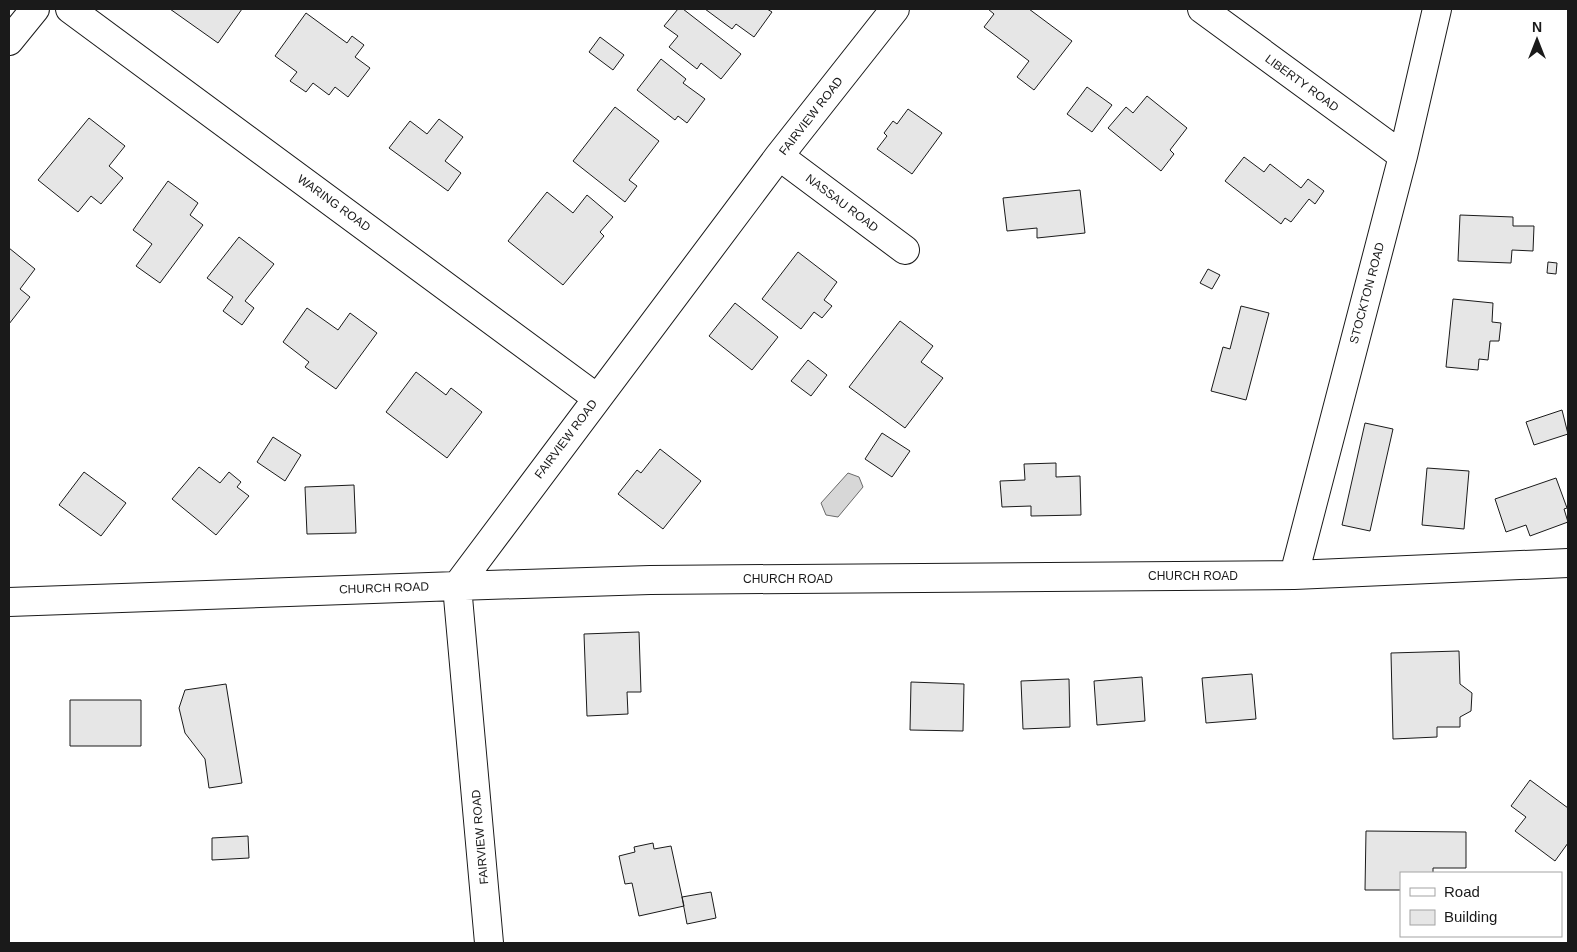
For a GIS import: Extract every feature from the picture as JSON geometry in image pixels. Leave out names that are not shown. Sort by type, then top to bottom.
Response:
[{"type":"street","points":[[9,42],[35,9]]},
{"type":"street","name":"WARING ROAD","points":[[70,9],[597,398]]},
{"type":"street","name":"FAIRVIEW ROAD","points":[[489,943],[457,586],[779,156],[895,9]]},
{"type":"street","name":"LIBERTY ROAD","points":[[1202,9],[1403,156]]},
{"type":"street","name":"STOCKTON ROAD","points":[[1294,575],[1403,156],[1437,9]]},
{"type":"street","name":"NASSAU ROAD","points":[[779,156],[905,250]]},
{"type":"street","name":"CHURCH ROAD","points":[[9,602],[650,580],[1294,575],[1568,564]]},
{"type":"shaded area","points":[[848,473],[859,477],[863,487],[838,517],[826,515],[821,503]]},
{"type":"building","points":[[170,9],[242,9],[218,43]]},
{"type":"building","points":[[678,9],[683,9],[741,54],[721,79],[701,63],[697,69],[669,47],[678,36],[664,26]]},
{"type":"building","points":[[705,9],[767,9],[772,12],[754,37],[736,24],[732,29]]},
{"type":"building","points":[[988,9],[1029,9],[1072,41],[1034,90],[1017,77],[1029,61],[984,27],[994,14]]},
{"type":"building","points":[[306,13],[347,43],[352,36],[364,45],[355,57],[370,68],[348,97],[335,87],[329,95],[313,83],[306,92],[290,81],[297,72],[275,56]]},
{"type":"building","points":[[600,37],[624,55],[613,70],[589,52]]},
{"type":"building","points":[[661,59],[686,79],[683,83],[705,99],[687,123],[678,116],[675,120],[637,90]]},
{"type":"building","points":[[1087,87],[1112,105],[1092,132],[1067,114]]},
{"type":"building","points":[[1147,96],[1187,128],[1170,150],[1174,154],[1161,171],[1108,128],[1126,107],[1133,113]]},
{"type":"building","points":[[615,107],[659,141],[629,180],[637,186],[625,202],[573,161]]},
{"type":"building","points":[[908,109],[942,133],[912,174],[877,149],[887,136],[884,133],[893,121],[897,124]]},
{"type":"building","points":[[89,118],[125,146],[109,166],[123,178],[101,204],[91,196],[78,212],[38,180]]},
{"type":"building","points":[[439,119],[463,137],[445,161],[461,173],[448,191],[389,148],[410,121],[427,134]]},
{"type":"building","points":[[1244,157],[1264,172],[1270,164],[1301,188],[1308,179],[1324,191],[1315,204],[1309,199],[1291,222],[1285,218],[1281,224],[1225,181]]},
{"type":"building","points":[[168,181],[198,203],[190,215],[203,225],[160,283],[136,266],[152,244],[133,230]]},
{"type":"building","points":[[1080,190],[1085,233],[1037,238],[1037,228],[1007,231],[1003,198]]},
{"type":"building","points":[[547,192],[573,213],[587,195],[613,217],[600,232],[604,236],[563,285],[508,241]]},
{"type":"building","points":[[1460,215],[1513,217],[1513,226],[1534,226],[1533,251],[1512,250],[1511,263],[1458,261]]},
{"type":"building","points":[[239,237],[274,264],[245,301],[254,308],[242,325],[223,311],[233,297],[207,278]]},
{"type":"building","points":[[9,248],[35,269],[20,289],[30,297],[9,324]]},
{"type":"building","points":[[798,252],[837,282],[824,300],[832,306],[822,318],[814,312],[801,329],[762,299]]},
{"type":"building","points":[[1548,262],[1557,263],[1556,274],[1547,273]]},
{"type":"building","points":[[1208,269],[1220,275],[1212,289],[1200,283]]},
{"type":"building","points":[[1453,299],[1493,303],[1492,322],[1501,323],[1499,341],[1490,341],[1488,360],[1479,359],[1478,370],[1446,367]]},
{"type":"building","points":[[735,303],[778,337],[752,370],[709,336]]},
{"type":"building","points":[[1241,306],[1269,313],[1246,400],[1211,391],[1223,347],[1230,349]]},
{"type":"building","points":[[307,308],[338,330],[350,313],[377,333],[336,389],[305,367],[309,362],[283,342]]},
{"type":"building","points":[[900,321],[933,346],[921,362],[943,378],[905,428],[849,387]]},
{"type":"building","points":[[808,360],[827,375],[811,396],[791,381]]},
{"type":"building","points":[[416,372],[446,395],[451,388],[482,412],[447,458],[386,412]]},
{"type":"building","points":[[1562,410],[1568,434],[1534,445],[1526,422]]},
{"type":"building","points":[[1365,423],[1393,429],[1370,531],[1342,525]]},
{"type":"building","points":[[882,433],[910,451],[892,477],[865,459]]},
{"type":"building","points":[[273,437],[301,455],[285,481],[257,462]]},
{"type":"building","points":[[660,449],[701,481],[663,529],[618,494],[637,470],[641,473]]},
{"type":"building","points":[[1056,463],[1056,477],[1080,476],[1081,515],[1031,516],[1031,506],[1002,507],[1000,481],[1025,480],[1024,464]]},
{"type":"building","points":[[199,467],[220,483],[229,472],[241,482],[237,487],[249,496],[216,535],[172,499]]},
{"type":"building","points":[[1427,468],[1469,471],[1464,529],[1422,525]]},
{"type":"building","points":[[84,472],[126,503],[101,536],[59,505]]},
{"type":"building","points":[[1556,478],[1567,508],[1564,509],[1568,522],[1530,536],[1526,525],[1506,532],[1495,499]]},
{"type":"building","points":[[354,485],[356,533],[307,534],[305,487]]},
{"type":"building","points":[[639,632],[641,692],[627,692],[628,714],[587,716],[584,634]]},
{"type":"building","points":[[1459,651],[1460,684],[1472,693],[1471,711],[1460,717],[1460,727],[1437,727],[1437,737],[1393,739],[1391,653]]},
{"type":"building","points":[[1252,674],[1256,719],[1206,723],[1202,678]]},
{"type":"building","points":[[1142,677],[1145,721],[1097,725],[1094,681]]},
{"type":"building","points":[[1069,679],[1070,727],[1023,729],[1021,681]]},
{"type":"building","points":[[911,682],[964,684],[963,731],[910,730]]},
{"type":"building","points":[[226,684],[242,783],[209,788],[205,759],[185,733],[179,708],[185,690]]},
{"type":"building","points":[[70,700],[141,700],[141,746],[70,746]]},
{"type":"building","points":[[1530,780],[1568,808],[1568,843],[1555,861],[1515,831],[1526,817],[1511,806]]},
{"type":"building","points":[[1366,831],[1466,832],[1466,868],[1433,868],[1433,872],[1400,872],[1400,890],[1365,890]]},
{"type":"building","points":[[248,836],[249,858],[212,860],[212,838]]},
{"type":"building","points":[[653,843],[654,849],[671,846],[684,906],[639,916],[632,883],[625,884],[619,856],[635,852],[634,847]]},
{"type":"building","points":[[711,892],[716,918],[687,924],[682,897]]}]
